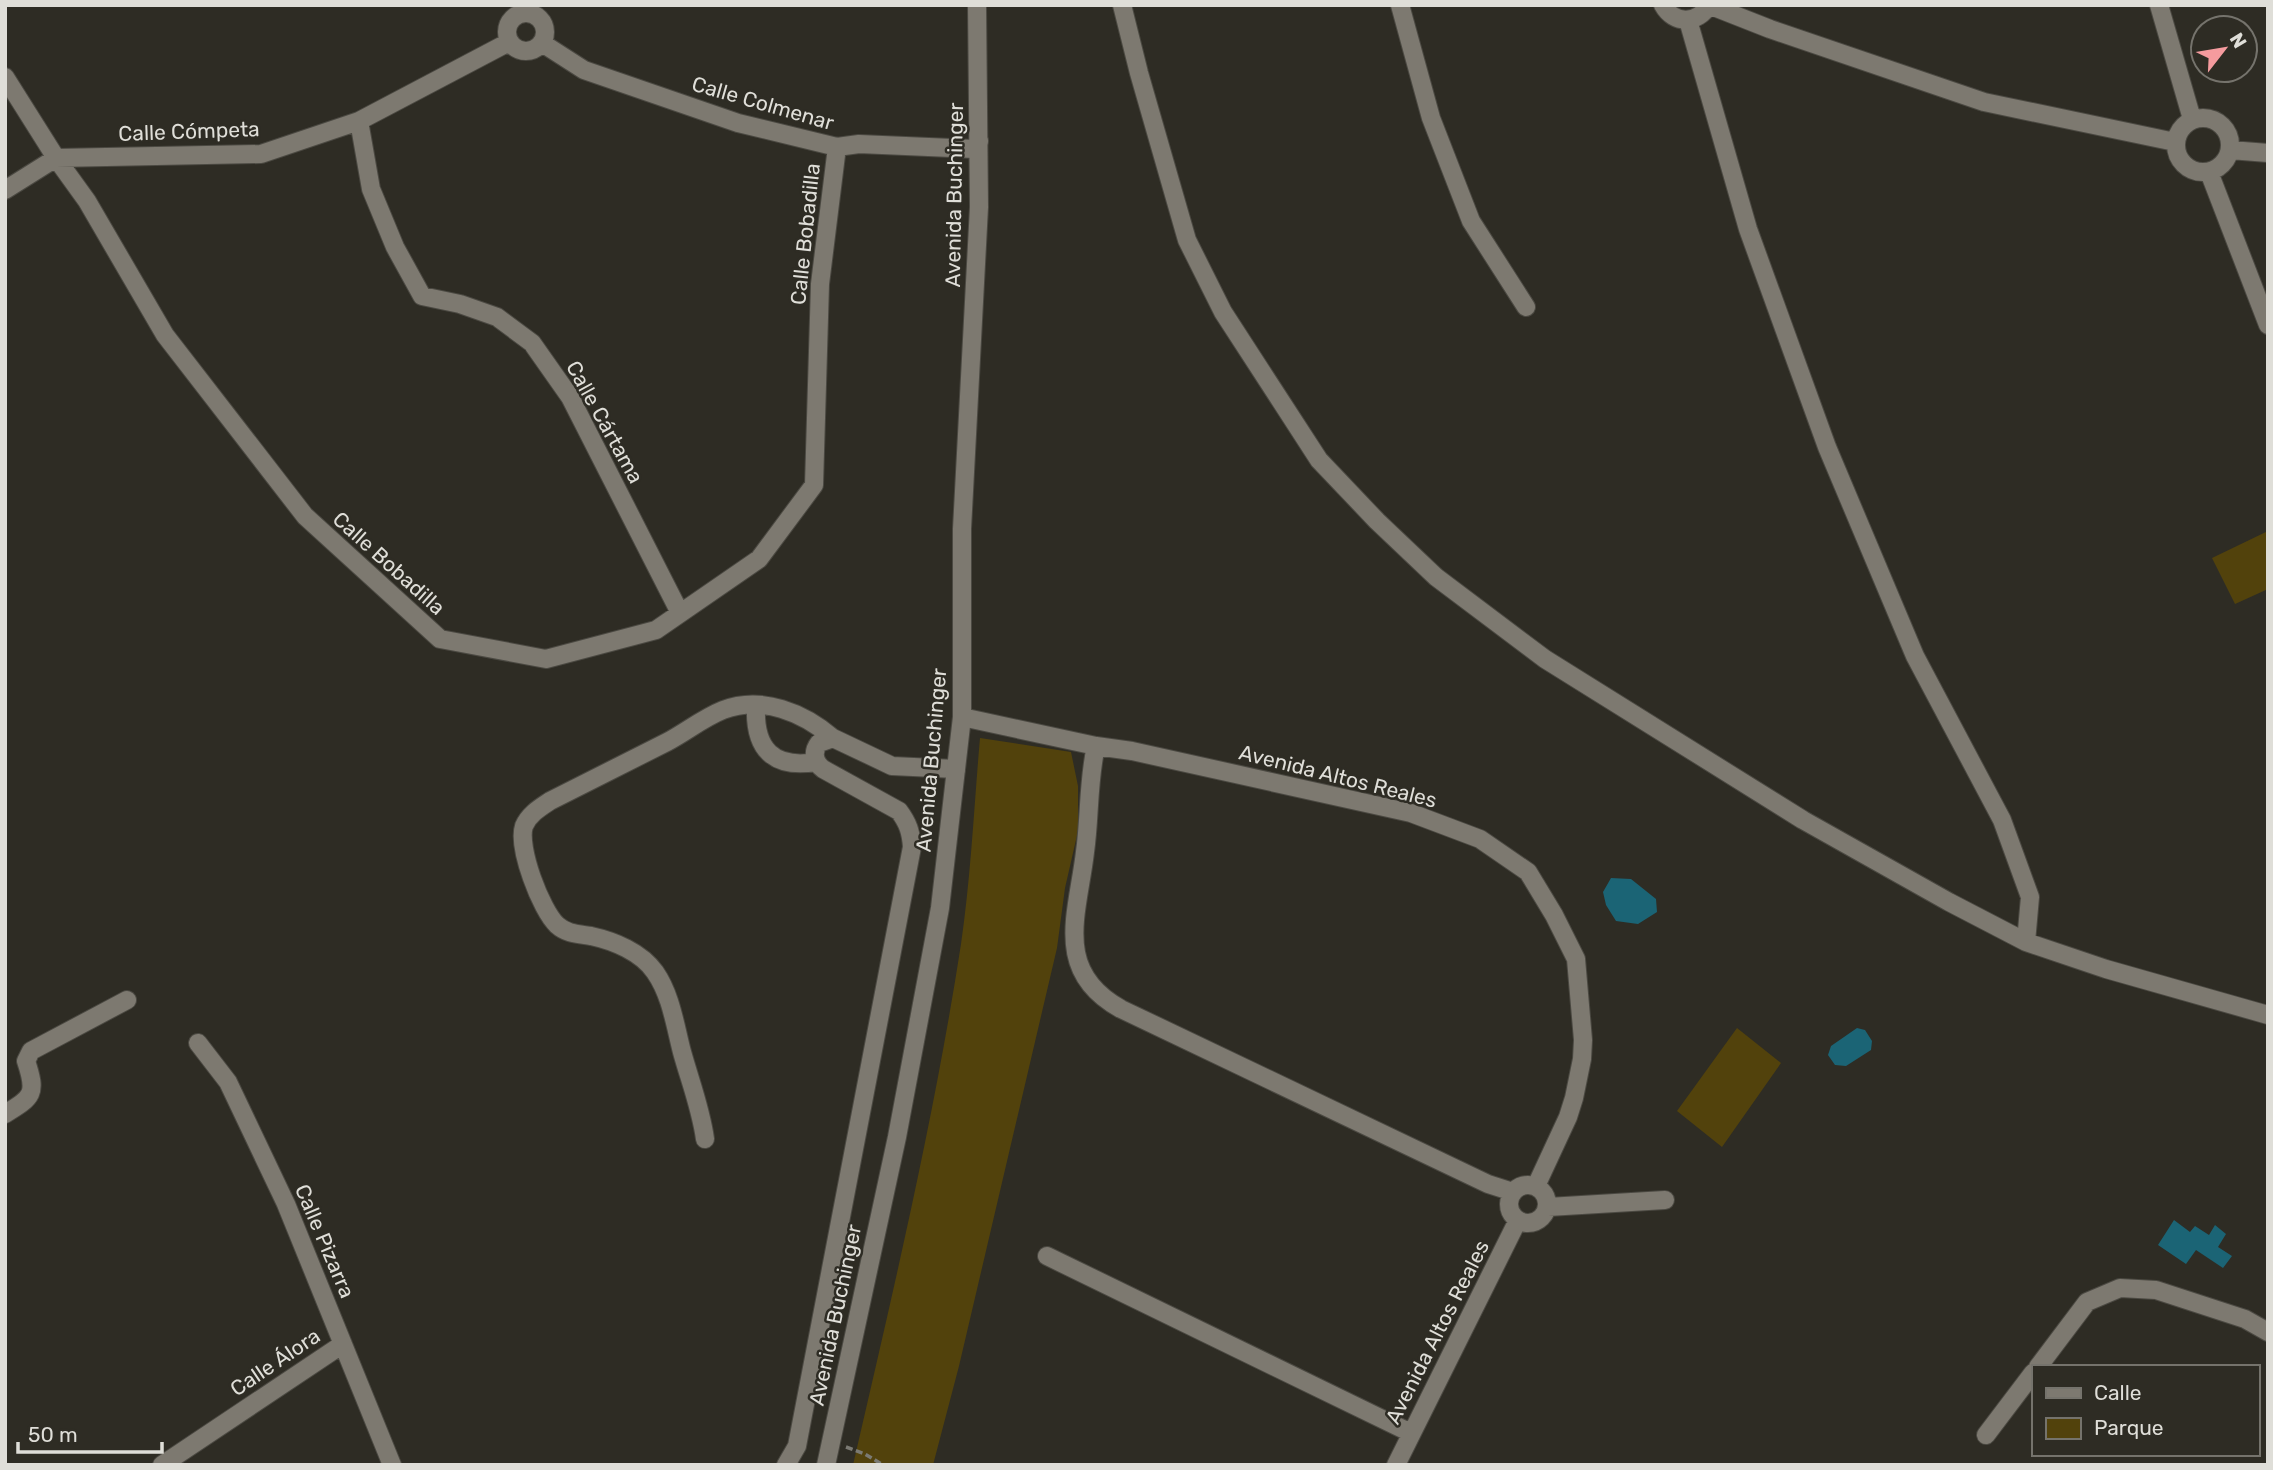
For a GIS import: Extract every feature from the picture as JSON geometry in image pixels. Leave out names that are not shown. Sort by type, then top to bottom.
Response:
[{"type":"street","name":"Avenida Buchinger","points":[[826,1465],[897,1137],[937,922],[962,717],[962,529],[979,207],[978,5]]},
{"type":"street","points":[[1122,5],[1187,240],[1223,312],[1320,460],[1377,521],[1436,577],[1545,659],[1803,820],[1949,902],[2026,942],[2106,969],[2268,1015]]},
{"type":"street","points":[[1400,5],[1431,118],[1471,221],[1526,307]]},
{"type":"street","points":[[1663,5],[1676,19],[1688,20],[1698,18],[1709,5],[1770,29],[1984,102],[2175,142]]},
{"type":"street","points":[[2159,5],[2192,119]]},
{"type":"street","points":[[531,9],[544,25],[545,37],[542,43],[527,52],[515,48],[509,42],[506,31],[512,19],[531,9]]},
{"type":"street","points":[[1688,20],[1748,229],[1827,447],[1915,656],[2003,820],[2031,897],[2026,942]]},
{"type":"street","name":"Calle Cómpeta","points":[[55,158],[261,154],[359,121],[509,42]]},
{"type":"street","name":"Calle Colmenar","points":[[542,43],[584,70],[738,123],[837,147],[859,144],[975,149],[979,141]]},
{"type":"street","name":"Calle Bobadilla","points":[[5,77],[55,158],[87,201],[165,335],[305,516],[440,639],[546,659],[656,629],[759,559],[814,485],[820,284],[837,147]]},
{"type":"street","points":[[2210,118],[2219,123],[2228,136],[2230,150],[2224,163],[2209,172],[2191,171],[2176,153],[2175,142],[2183,125],[2192,119],[2210,118]]},
{"type":"street","name":"Calle Cártama","points":[[359,121],[370,189],[422,296],[460,304],[497,317],[532,343],[570,397],[680,613]]},
{"type":"street","points":[[2230,150],[2268,153]]},
{"type":"street","points":[[5,190],[55,158]]},
{"type":"street","points":[[2209,172],[2268,325]]},
{"type":"street","points":[[705,1139],[697,1098],[661,982],[644,961],[616,943],[570,933],[556,924],[546,912],[530,868],[523,842],[524,825],[535,810],[550,800],[677,737],[706,718],[735,706],[787,709],[809,720],[833,738],[892,766],[956,769]]},
{"type":"street","points":[[755,706],[755,727],[762,745],[789,764],[816,762]]},
{"type":"street","name":"Avenida Altos Reales","points":[[962,717],[1096,746],[1132,751],[1411,813],[1480,839],[1528,872],[1576,959],[1583,1040],[1582,1059],[1568,1117],[1536,1186]]},
{"type":"street","points":[[786,1465],[797,1447],[912,847],[907,822],[899,811],[823,769],[816,762],[814,752],[819,743],[833,738]]},
{"type":"street","points":[[1096,746],[1090,776],[1085,855],[1073,923],[1074,944],[1081,966],[1092,986],[1106,1000],[1121,1009],[1488,1184],[1513,1192]]},
{"type":"street","points":[[5,1114],[28,1101],[32,1079],[26,1061],[31,1051],[127,1000]]},
{"type":"street","name":"Calle Pizarra","points":[[198,1043],[228,1082],[286,1204],[392,1465]]},
{"type":"street","points":[[1523,1185],[1536,1186],[1545,1194],[1548,1207],[1542,1218],[1536,1222],[1524,1223],[1513,1216],[1509,1204],[1513,1192],[1523,1185]]},
{"type":"street","points":[[1548,1207],[1665,1200]]},
{"type":"street","name":"Avenida Altos Reales","points":[[1396,1465],[1518,1220]]},
{"type":"street","points":[[1047,1256],[1411,1433]]},
{"type":"street","points":[[2040,1365],[2087,1302],[2120,1288],[2156,1290],[2245,1319],[2268,1332]]},
{"type":"street","name":"Calle Álora","points":[[162,1465],[343,1344]]},
{"type":"street","points":[[1986,1434],[2032,1374]]},
{"type":"path","points":[[831,1442],[865,1454],[883,1465]]},
{"type":"green space","points":[[2268,531],[2268,589],[2235,604],[2212,558]]},
{"type":"green space","points":[[980,738],[1071,752],[1078,786],[1078,831],[1065,888],[1057,948],[959,1366],[933,1465],[853,1465],[912,1205],[950,1010],[967,893]]},
{"type":"green space","points":[[1737,1028],[1781,1063],[1722,1147],[1677,1111]]},
{"type":"water","points":[[1611,878],[1631,879],[1656,899],[1657,912],[1638,924],[1616,921],[1606,905],[1603,892]]},
{"type":"water","points":[[1857,1028],[1865,1030],[1872,1041],[1871,1050],[1846,1066],[1835,1065],[1828,1055],[1831,1046]]},
{"type":"water","points":[[2174,1220],[2190,1232],[2195,1226],[2209,1235],[2215,1225],[2226,1234],[2218,1247],[2232,1256],[2223,1268],[2196,1250],[2186,1264],[2158,1245]]}]
